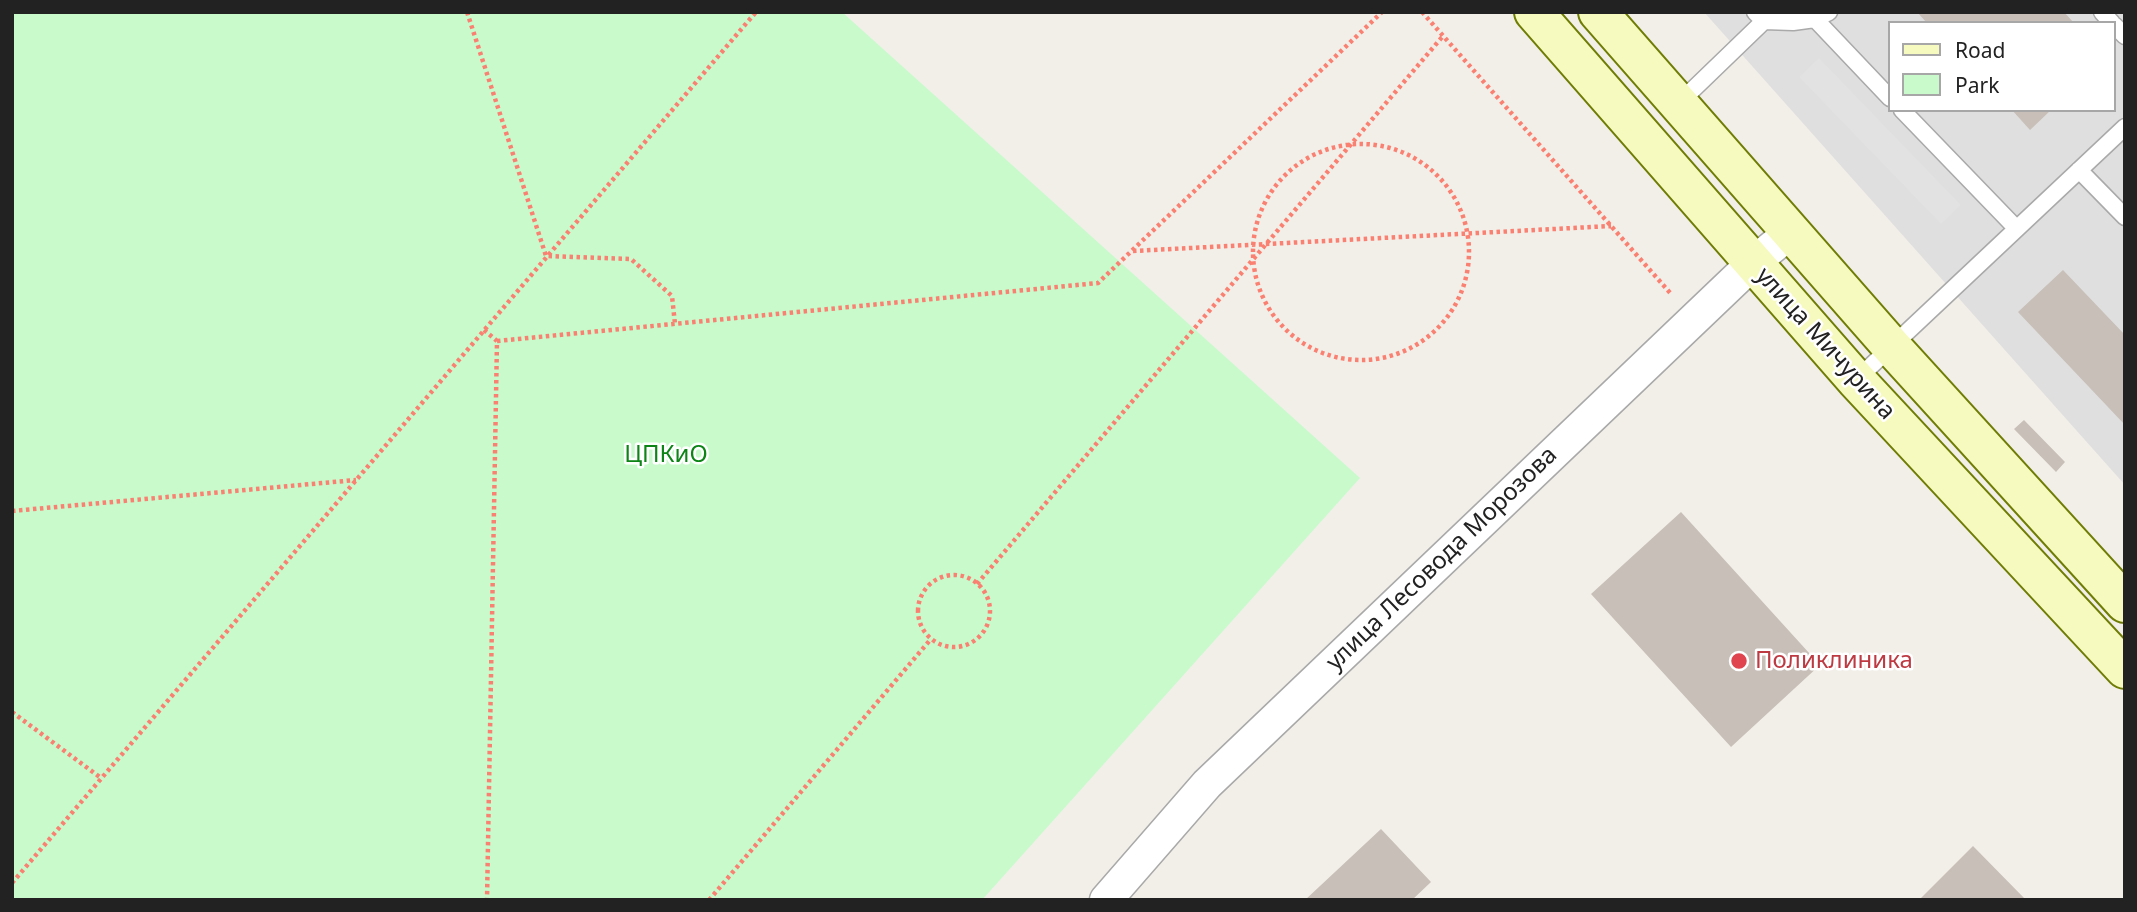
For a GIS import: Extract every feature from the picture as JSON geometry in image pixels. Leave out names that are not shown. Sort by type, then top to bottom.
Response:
[{"type":"street","name":"улица Мичурина","points":[[1534,12],[1856,380],[2125,669]]},
{"type":"street","name":"улица Мичурина","points":[[1598,12],[1891,346],[2125,603]]},
{"type":"street","name":"улица Лесовода Морозова","points":[[1106,900],[1207,784],[1753,263],[1792,231]]},
{"type":"lane","points":[[1679,103],[1760,17],[1793,22],[1822,16],[1888,96]]},
{"type":"lane","points":[[1904,112],[2016,228]]},
{"type":"lane","points":[[1856,380],[2125,127]]},
{"type":"lane","points":[[2079,170],[2125,217]]},
{"type":"path","points":[[467,12],[547,256]]},
{"type":"path","points":[[12,883],[757,12]]},
{"type":"path","points":[[484,330],[497,341],[1098,283],[1382,12]]},
{"type":"path","points":[[1422,12],[1694,320]]},
{"type":"path","points":[[977,584],[1443,36]]},
{"type":"path","points":[[1351,144],[1374,145],[1396,150],[1417,160],[1436,173],[1451,191],[1462,211],[1468,233],[1470,256],[1466,280],[1458,302],[1445,321],[1428,338],[1408,350],[1386,358],[1363,361],[1339,358],[1317,351],[1296,339],[1279,323],[1266,304],[1257,282],[1253,245],[1257,223],[1265,203],[1276,185],[1291,170],[1309,157],[1329,148],[1351,144]]},
{"type":"path","points":[[1132,251],[1611,226]]},
{"type":"path","points":[[547,256],[631,259],[672,296],[675,324]]},
{"type":"path","points":[[487,900],[497,341]]},
{"type":"path","points":[[12,511],[356,480]]},
{"type":"path","points":[[951,575],[965,577],[977,584],[986,595],[990,608],[988,622],[981,634],[971,643],[957,647],[943,645],[931,639],[922,628],[918,614],[919,600],[926,588],[937,579],[951,575]]},
{"type":"path","points":[[709,900],[931,639]]},
{"type":"path","points":[[12,712],[101,778]]},
{"type":"shaded area","points":[[1704,12],[2125,12],[2125,485]]},
{"type":"shaded area","points":[[1819,58],[1961,205],[1941,224],[1799,77]]},
{"type":"green space","name":"ЦПКиО","points":[[12,12],[842,12],[1360,478],[982,900],[12,900]]},
{"type":"building","points":[[1917,12],[2064,12],[2072,21],[1925,21]]},
{"type":"building","points":[[2014,112],[2049,112],[2030,130]]},
{"type":"building","points":[[2063,270],[2125,335],[2125,425],[2018,312]]},
{"type":"building","points":[[2024,420],[2065,462],[2056,472],[2014,429]]},
{"type":"building","points":[[1681,512],[1820,665],[1731,747],[1591,594]]},
{"type":"building","points":[[1381,829],[1431,882],[1412,900],[1305,900]]},
{"type":"building","points":[[1973,846],[2026,900],[1919,900]]},
{"type":"place","name":"Поликлиника","points":[[1739,661]]}]
